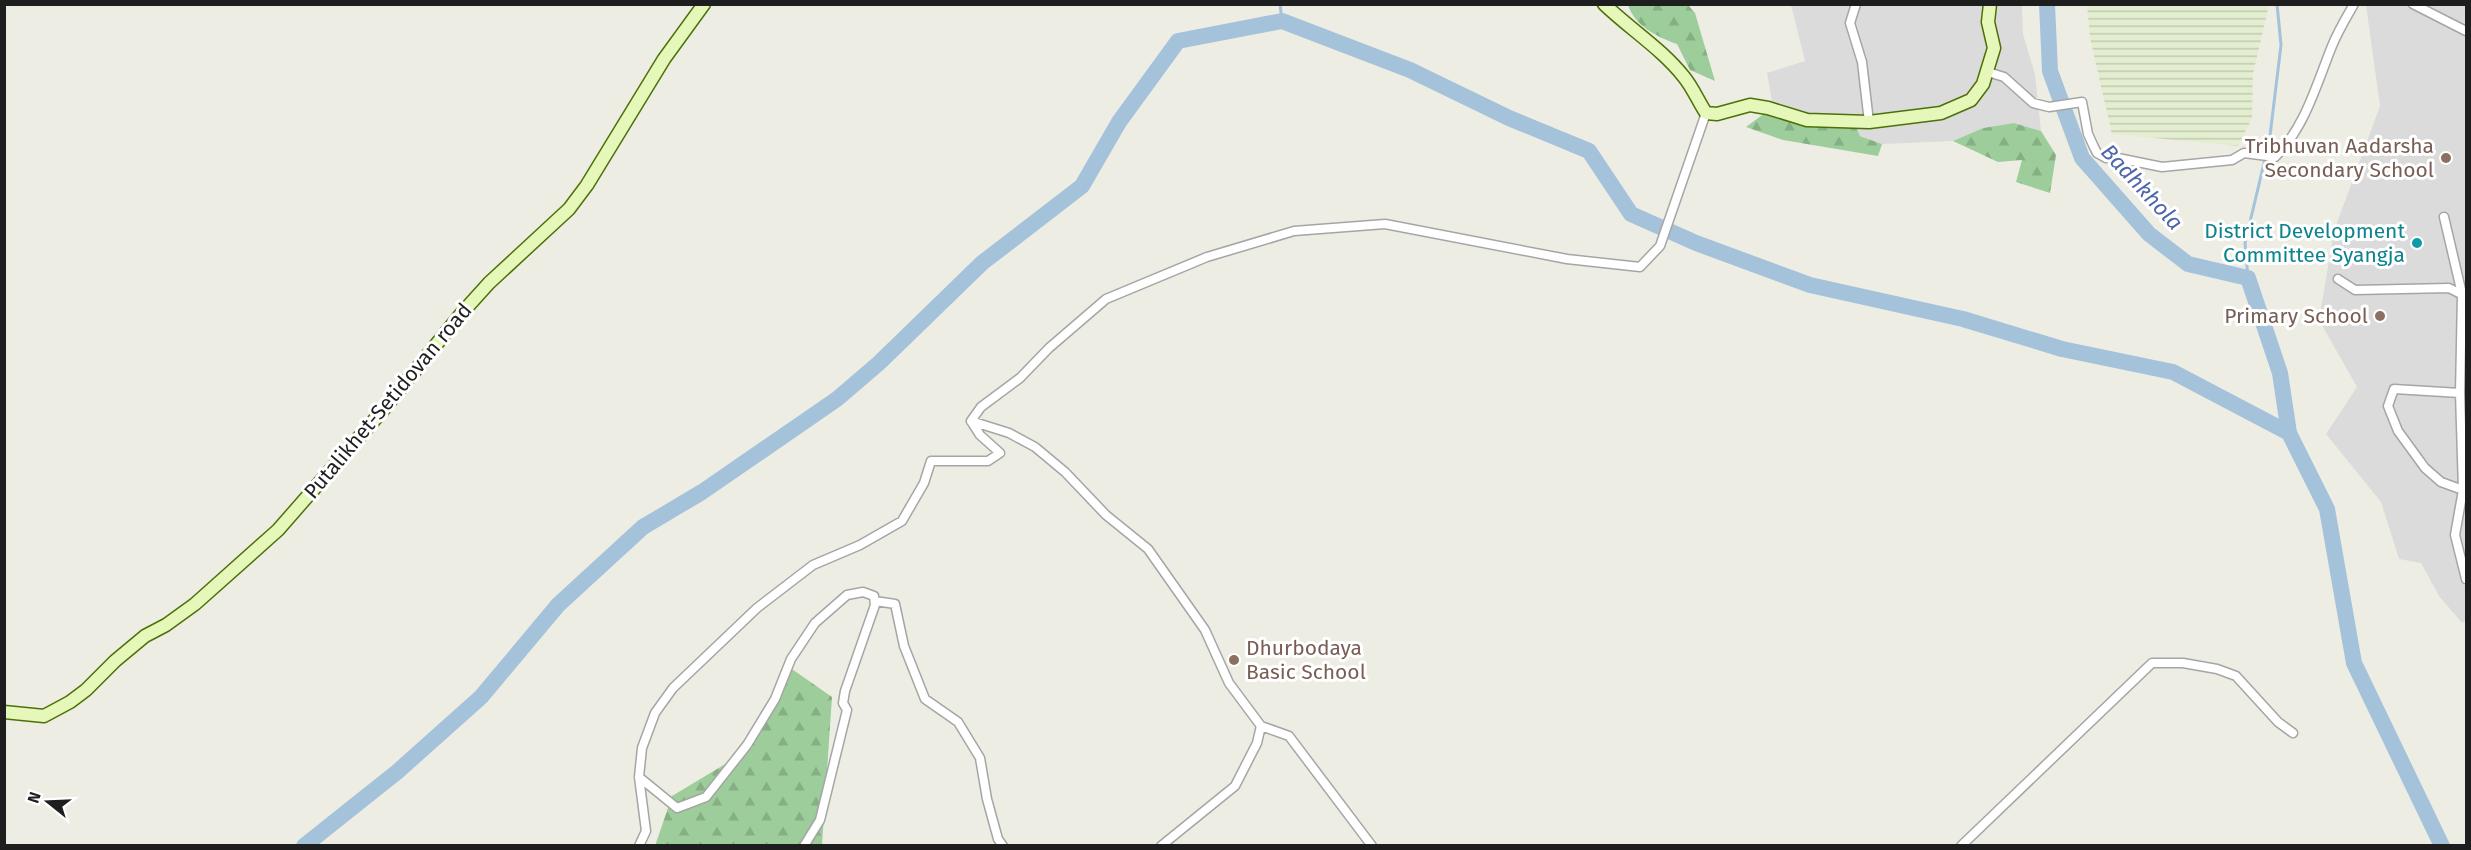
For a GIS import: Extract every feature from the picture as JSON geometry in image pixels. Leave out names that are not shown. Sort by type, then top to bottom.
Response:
[{"type":"main road","name":"Putalikhet-Setidovan road","points":[[4,712],[44,716],[70,702],[145,636],[166,625],[195,604],[278,530],[383,410],[489,283],[570,209],[664,59],[704,4]]},
{"type":"main road","points":[[1604,4],[1654,47],[1683,76],[1699,98],[1705,117],[1750,105],[1807,120],[1869,122],[1941,113],[1971,100],[1983,84],[1994,48],[1988,22],[1990,4]]},
{"type":"street","points":[[1856,4],[1850,23],[1862,62],[1869,122]]},
{"type":"street","points":[[1988,72],[2004,77],[2033,103],[2049,107],[2082,102],[2088,134],[2097,153],[2106,158],[2118,158],[2162,167],[2232,160],[2244,153],[2275,157],[2285,147],[2305,113],[2341,25],[2354,4]]},
{"type":"street","points":[[2413,4],[2466,31]]},
{"type":"street","points":[[971,421],[981,407],[1020,378],[1048,348],[1106,299],[1207,257],[1294,231],[1385,224],[1577,260],[1640,267],[1660,246],[1705,117]]},
{"type":"street","points":[[2444,217],[2464,295],[2460,393],[2465,460],[2463,490],[2455,535],[2466,579]]},
{"type":"street","points":[[2338,279],[2355,290],[2449,288],[2464,295]]},
{"type":"street","points":[[2460,393],[2394,389],[2388,406],[2398,431],[2425,468],[2441,482],[2463,490]]},
{"type":"street","points":[[971,421],[1009,433],[1035,447],[1065,472],[1106,515],[1148,549],[1205,630],[1229,683],[1261,726],[1289,736],[1372,846]]},
{"type":"street","points":[[639,846],[646,831],[639,777],[642,748],[655,712],[673,688],[757,608],[813,565],[860,545],[902,521],[924,483],[931,461],[988,461],[1000,453],[980,435],[971,421]]},
{"type":"street","points":[[639,777],[677,808],[706,797],[747,745],[775,699],[791,659],[815,623],[847,595],[863,592],[874,596],[875,601],[845,691],[843,703],[847,710],[820,820],[804,846]]},
{"type":"street","points":[[875,601],[895,604],[904,646],[926,699],[958,722],[980,758],[987,799],[998,839],[1003,846]]},
{"type":"street","points":[[1961,846],[2152,663],[2183,663],[2217,669],[2236,676],[2278,722],[2293,733]]},
{"type":"street","points":[[1161,846],[1235,786],[1257,743],[1261,726]]},
{"type":"shaded area","points":[[1791,5],[2022,5],[2023,34],[2035,74],[2041,131],[2014,123],[1983,128],[1953,141],[1882,144],[1817,119],[1773,107],[1767,73],[1805,61]]},
{"type":"shaded area","points":[[2366,5],[2466,5],[2466,620],[2462,623],[2439,596],[2421,563],[2399,559],[2381,502],[2326,434],[2357,387],[2319,320],[2334,231],[2380,106]]},
{"type":"green space","points":[[1628,5],[1688,5],[1695,13],[1715,81],[1690,70],[1677,44],[1641,25]]},
{"type":"green space","points":[[2087,5],[2269,5],[2253,74],[2252,118],[2238,146],[2112,134],[2090,38]]},
{"type":"green space","points":[[1773,107],[1817,119],[1854,123],[1860,136],[1882,144],[1878,156],[1783,140],[1746,127]]},
{"type":"green space","points":[[2014,123],[2041,131],[2056,155],[2050,193],[2016,182],[2022,160],[1998,162],[1953,141],[1983,128]]},
{"type":"green space","points":[[789,667],[832,697],[822,845],[655,846],[672,796],[732,760]]},
{"type":"waterway","points":[[1280,4],[1282,21]]},
{"type":"waterway","name":"Badhkhola","points":[[2047,4],[2050,71],[2082,158],[2149,234],[2188,264],[2248,278],[2280,373],[2289,433]]},
{"type":"waterway","points":[[2269,144],[2281,45],[2277,4]]},
{"type":"waterway","points":[[304,846],[397,772],[481,697],[558,605],[643,527],[702,492],[837,399],[879,363],[982,263],[1082,186],[1119,122],[1178,41],[1282,21],[1410,70],[1509,118],[1589,151],[1631,214],[1696,243],[1810,285],[1963,319],[2062,349],[2173,372],[2289,433],[2327,509],[2354,663],[2442,846]]},
{"type":"waterway","points":[[2248,278],[2245,243],[2265,159]]},
{"type":"place","name":"Tribhuvan Aadarsha Secondary School","points":[[2446,158]]},
{"type":"place","name":"District Development Committee Syangja","points":[[2417,243]]},
{"type":"place","name":"Primary School","points":[[2380,316]]},
{"type":"place","name":"Dhurbodaya Basic School","points":[[1234,660]]}]
